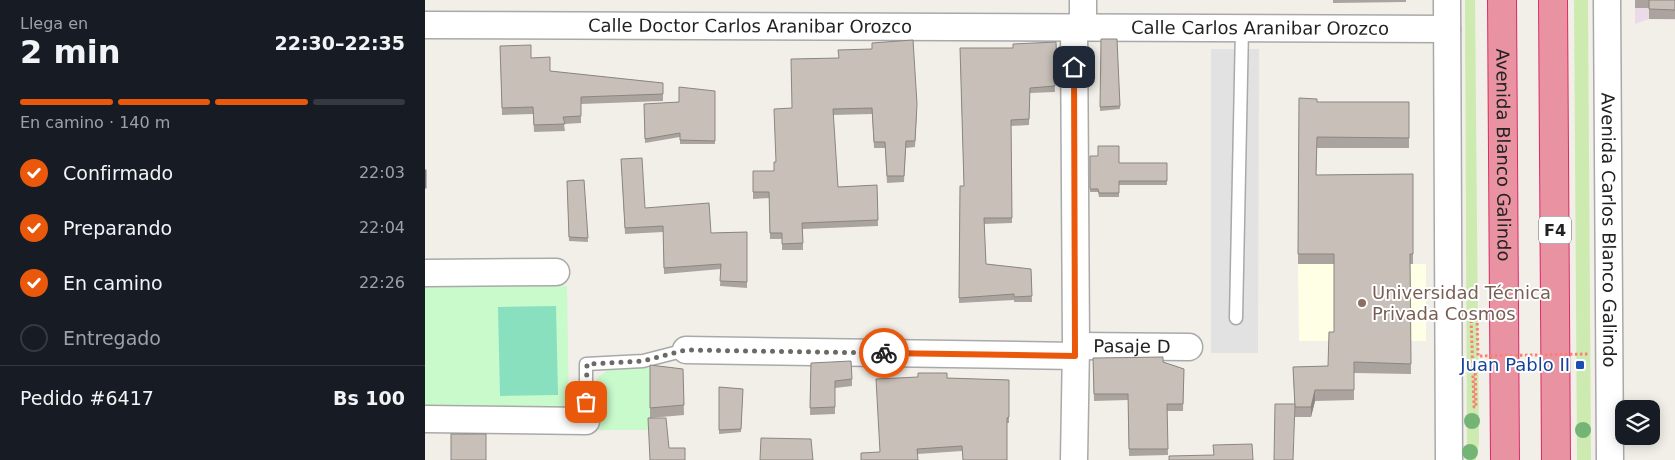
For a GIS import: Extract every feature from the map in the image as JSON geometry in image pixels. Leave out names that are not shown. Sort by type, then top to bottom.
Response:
[{"type":"highway","name":"Avenida Blanco Galindo","points":[[1503,0],[1505,460]]},
{"type":"highway","name":"F4","points":[[1553,0],[1556,460]]},
{"type":"street","points":[[1074,460],[1078,27],[1083,0]]},
{"type":"street","points":[[1447,0],[1449,460]]},
{"type":"street","name":"Avenida Carlos Blanco Galindo","points":[[1607,0],[1610,460]]},
{"type":"street","name":"Calle Doctor Carlos Aranibar Orozco","points":[[425,25],[1078,27]]},
{"type":"street","name":"Calle Carlos Aranibar Orozco","points":[[1078,27],[1447,29]]},
{"type":"street","points":[[425,272],[555,272]]},
{"type":"street","name":"Pasaje D","points":[[686,350],[1075,351],[1189,347]]},
{"type":"street","points":[[425,419],[586,421]]},
{"type":"lane","points":[[1236,318],[1242,28]]},
{"type":"lane","points":[[586,421],[587,364],[643,361],[686,350]]},
{"type":"path","points":[[1475,363],[1477,407],[1474,407],[1471,316],[1477,316],[1478,356],[1589,354]]},
{"type":"shaded area","points":[[1635,0],[1675,0],[1675,20],[1649,19],[1635,24]]},
{"type":"shaded area","points":[[1211,49],[1259,49],[1258,353],[1211,353]]},
{"type":"shaded area","name":"Universidad Técnica Privada Cosmos","points":[[1298,264],[1426,264],[1426,341],[1299,341]]},
{"type":"green space","points":[[1465,0],[1475,0],[1479,442],[1476,460],[1467,460]]},
{"type":"green space","points":[[1574,0],[1588,0],[1591,460],[1577,460]]},
{"type":"green space","points":[[425,284],[567,286],[569,411],[425,408]]},
{"type":"green space","points":[[556,306],[558,395],[500,396],[498,307]]},
{"type":"green space","points":[[611,368],[650,368],[650,430],[594,430],[594,389],[598,377]]},
{"type":"building","points":[[1649,0],[1675,0],[1675,10],[1649,9]]},
{"type":"building","points":[[1101,39],[1117,39],[1120,106],[1100,107]]},
{"type":"building","points":[[913,40],[917,104],[915,141],[906,141],[904,176],[887,176],[885,142],[874,142],[872,108],[833,109],[838,187],[877,185],[878,220],[802,223],[803,243],[782,244],[782,233],[770,233],[769,192],[753,192],[753,171],[774,171],[774,162],[776,162],[774,109],[792,108],[791,59],[839,58],[838,50],[872,49],[872,43]]},
{"type":"building","points":[[1056,42],[1057,67],[1054,69],[1055,86],[1030,88],[1029,119],[1011,120],[1012,218],[984,218],[986,264],[1031,269],[1032,296],[1014,297],[1014,294],[959,298],[960,186],[964,186],[960,48],[1013,48],[1013,44]]},
{"type":"building","points":[[531,45],[531,58],[550,57],[550,71],[663,83],[663,94],[581,97],[581,116],[563,117],[565,124],[534,125],[533,107],[502,108],[500,46]]},
{"type":"building","points":[[679,87],[715,91],[715,141],[680,140],[680,133],[645,139],[644,104],[679,102]]},
{"type":"building","points":[[1299,98],[1317,99],[1317,102],[1409,102],[1409,138],[1317,137],[1316,175],[1413,174],[1413,254],[1410,254],[1411,364],[1354,362],[1354,390],[1315,390],[1311,407],[1295,407],[1293,367],[1328,366],[1329,332],[1334,332],[1334,254],[1298,254]]},
{"type":"building","points":[[1098,146],[1119,146],[1119,163],[1167,163],[1167,181],[1119,181],[1119,193],[1099,193],[1098,189],[1090,189],[1090,156],[1098,156]]},
{"type":"building","points":[[642,158],[645,208],[709,203],[711,233],[747,232],[747,282],[720,281],[721,264],[664,268],[663,226],[625,228],[621,159]]},
{"type":"building","points":[[426,170],[426,188],[425,188]]},
{"type":"building","points":[[584,180],[588,238],[569,237],[567,181]]},
{"type":"building","points":[[1163,357],[1163,362],[1184,369],[1183,404],[1167,404],[1168,449],[1129,449],[1128,394],[1094,394],[1093,358]]},
{"type":"building","points":[[851,361],[852,379],[835,381],[835,407],[810,408],[811,363]]},
{"type":"building","points":[[650,365],[683,369],[684,405],[650,408]]},
{"type":"building","points":[[918,373],[947,373],[947,378],[1009,380],[1007,460],[963,460],[962,446],[917,449],[918,460],[861,460],[861,453],[880,452],[876,379],[918,377]]},
{"type":"building","points":[[719,387],[743,389],[741,429],[719,430]]},
{"type":"building","points":[[1275,404],[1295,404],[1293,460],[1274,460]]},
{"type":"building","points":[[648,418],[666,418],[669,448],[685,448],[685,460],[650,460]]},
{"type":"building","points":[[451,434],[486,434],[486,460],[451,460]]},
{"type":"building","points":[[761,438],[811,439],[813,460],[760,460]]},
{"type":"building","points":[[1252,444],[1253,460],[1169,460],[1169,456],[1214,455],[1213,445]]},
{"type":"way so far","points":[[586,402],[587,364],[643,361],[686,350],[884,353]]},
{"type":"place","name":"Universidad Técnica Privada Cosmos","points":[[1362,303]]},
{"type":"place","name":"Juan Pablo II","points":[[1580,365]]},
{"type":"route","points":[[884,353],[1075,356],[1074,67]]}]
